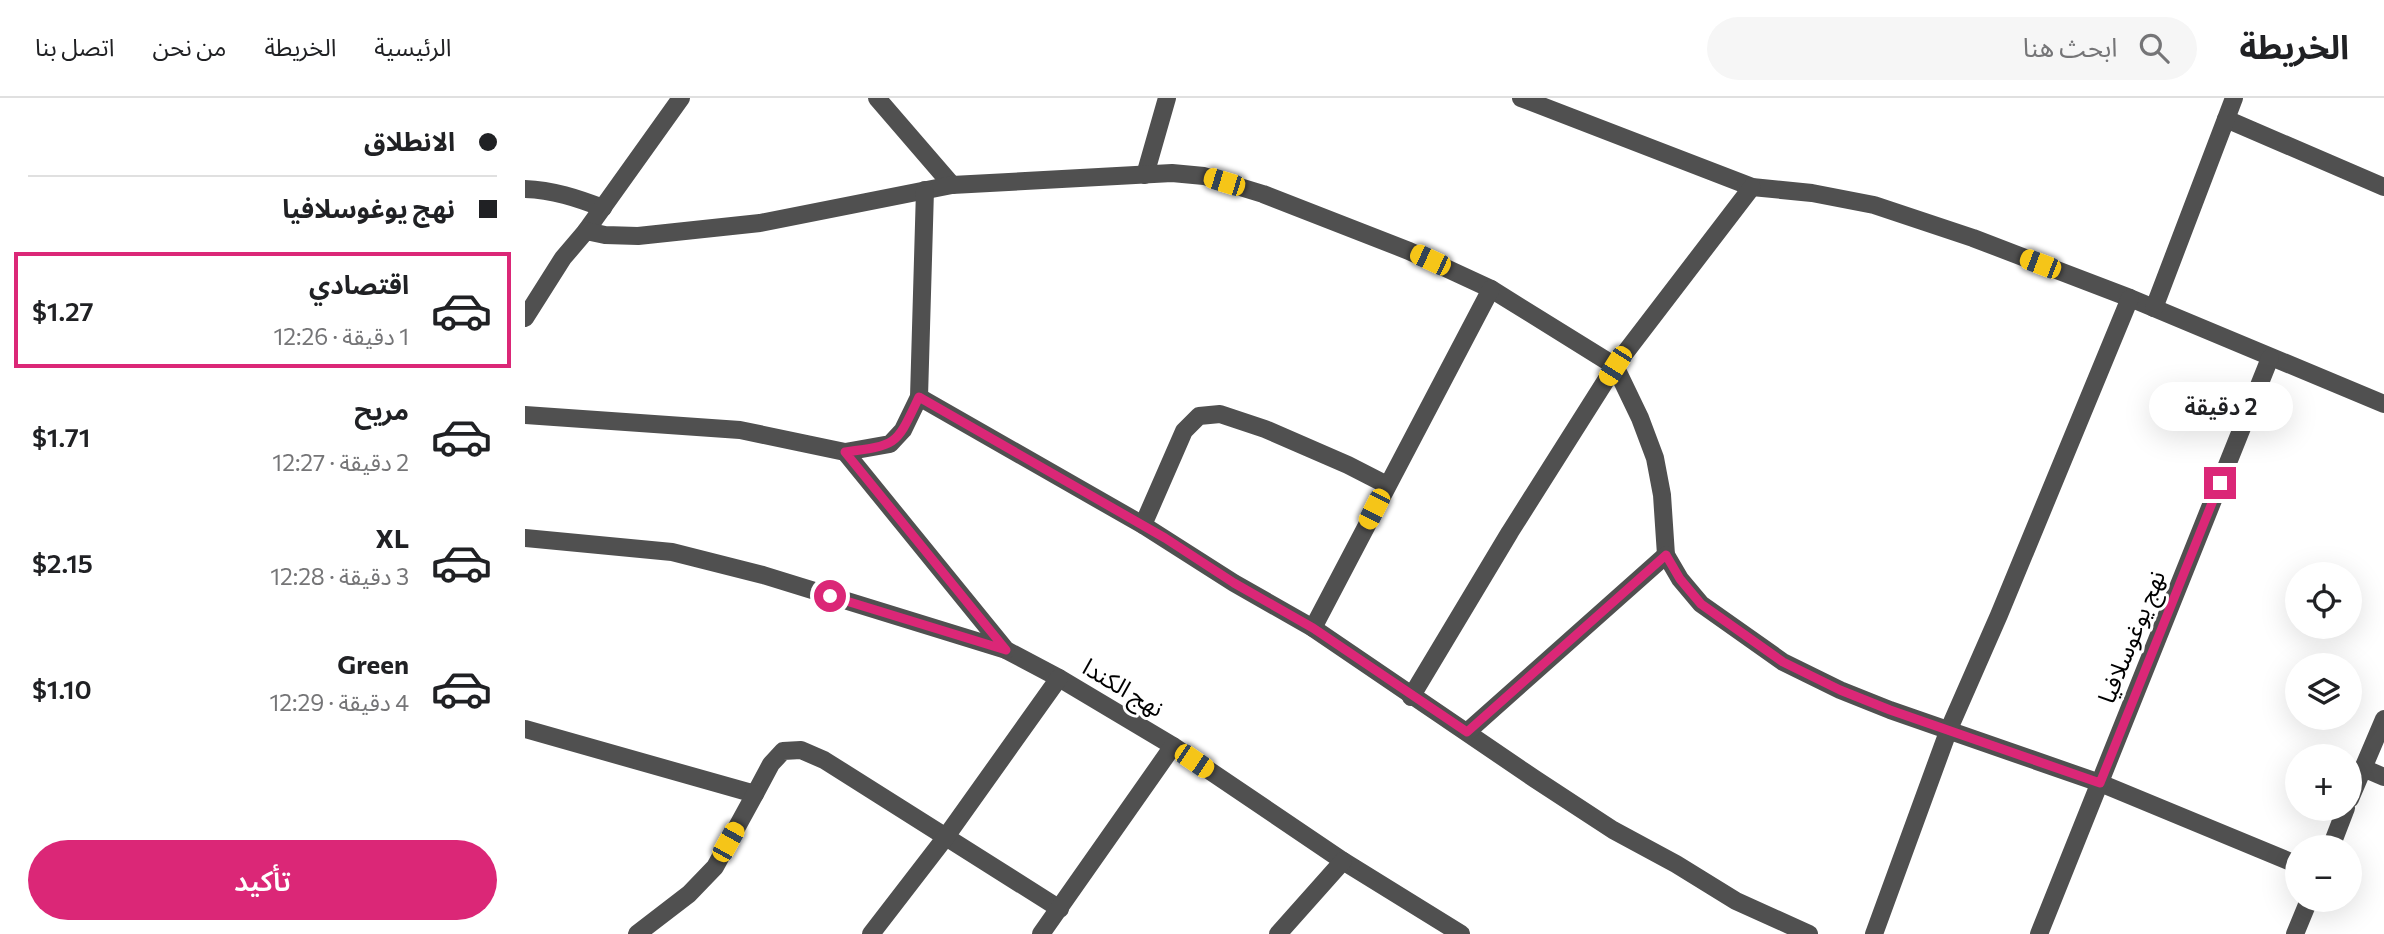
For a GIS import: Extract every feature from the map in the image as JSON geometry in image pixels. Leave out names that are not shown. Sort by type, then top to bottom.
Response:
[{"type":"street","points":[[525,318],[563,258],[603,208],[681,98]]},
{"type":"street","points":[[877,98],[952,185]]},
{"type":"street","points":[[1145,175],[1167,98]]},
{"type":"street","points":[[1521,98],[1752,187],[1812,193],[1874,205],[1973,238],[2130,298],[2384,404]]},
{"type":"street","points":[[2154,308],[2234,98]]},
{"type":"street","points":[[2226,119],[2384,187]]},
{"type":"street","points":[[586,231],[605,235],[638,236],[760,223],[952,185],[1172,173],[1204,176],[1263,194],[1409,251],[1491,289],[1615,366],[1640,418],[1655,458],[1662,495],[1666,555],[1680,579],[1701,604],[1783,662],[1840,690],[1890,710],[2100,783],[2285,860]]},
{"type":"street","points":[[1412,696],[1510,532],[1615,366],[1752,187]]},
{"type":"street","points":[[525,189],[543,189],[570,195],[603,208]]},
{"type":"street","points":[[525,415],[740,430],[845,452],[890,444],[903,430],[919,397],[925,190]]},
{"type":"street","points":[[1313,628],[1491,289]]},
{"type":"street","points":[[1874,934],[1949,729],[2130,298]]},
{"type":"street","name":"نهج يوغوسلافيا","points":[[2039,934],[2270,358]]},
{"type":"street","points":[[919,397],[1143,525],[1234,583],[1313,628],[1613,830],[1737,901],[1809,934]]},
{"type":"street","points":[[1143,525],[1185,431],[1199,416],[1220,414],[1265,429],[1387,485]]},
{"type":"street","name":"نهج الكندا","points":[[845,452],[1006,650],[1059,678],[1173,746],[1343,862],[1461,934]]},
{"type":"street","points":[[525,538],[672,552],[763,575],[1006,650]]},
{"type":"street","points":[[1467,732],[1666,555]]},
{"type":"street","points":[[871,934],[945,838],[1059,678]]},
{"type":"street","points":[[2384,719],[2363,768],[2384,777]]},
{"type":"street","points":[[525,729],[755,794]]},
{"type":"street","points":[[1041,934],[1173,746]]},
{"type":"street","points":[[637,934],[689,894],[715,867],[771,764],[783,751],[800,750],[824,760],[1060,909]]},
{"type":"street","points":[[1278,934],[1343,862]]},
{"type":"street","points":[[2295,934],[2304,912]]},
{"type":"route","points":[[830,596],[1006,650],[845,452],[890,444],[903,430],[919,397],[1143,525],[1234,583],[1313,628],[1467,732],[1666,555],[1680,579],[1701,604],[1783,662],[1840,690],[1890,710],[2100,783],[2220,483]]}]
